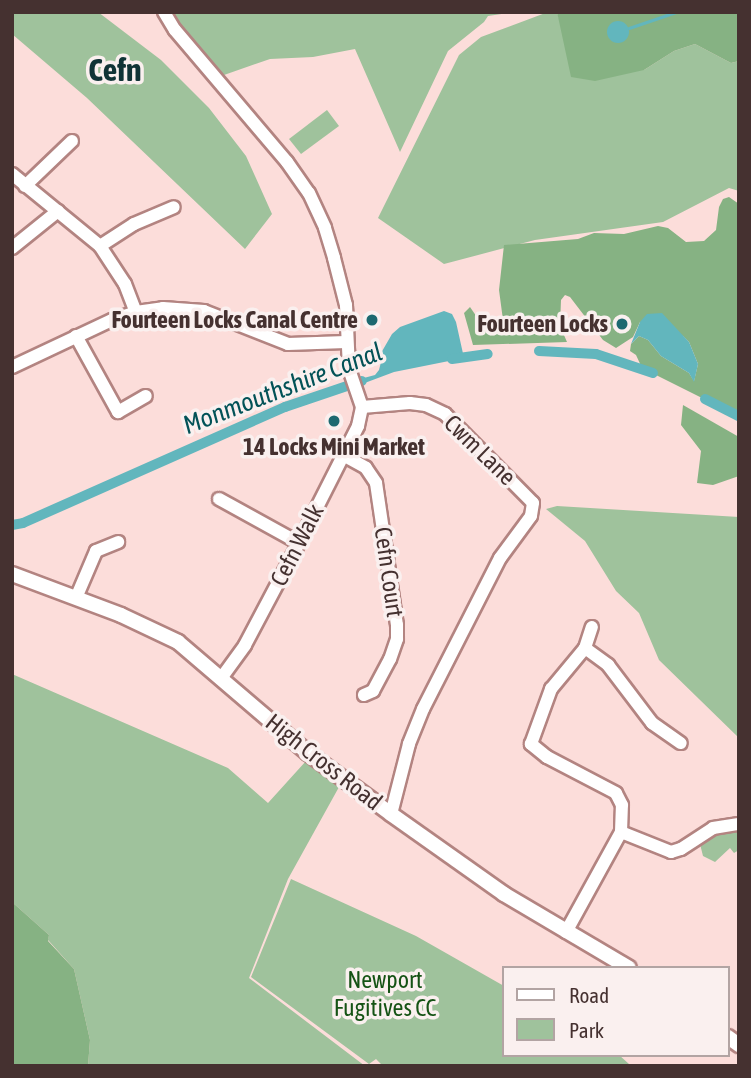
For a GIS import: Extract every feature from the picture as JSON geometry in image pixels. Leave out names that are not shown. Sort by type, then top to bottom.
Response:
[{"type":"main road","name":"High Cross Road","points":[[12,575],[158,631],[178,642],[308,753],[391,814],[504,894],[626,966]]},
{"type":"street","points":[[164,12],[182,38],[287,162],[309,192],[325,228],[346,305],[349,369],[362,407]]},
{"type":"street","points":[[25,186],[72,141]]},
{"type":"street","points":[[12,174],[100,246],[125,284],[136,312]]},
{"type":"street","points":[[100,246],[134,224],[174,207]]},
{"type":"street","points":[[12,248],[58,211]]},
{"type":"street","points":[[12,367],[75,336],[136,312],[163,308],[204,311],[288,344],[346,342]]},
{"type":"street","points":[[75,336],[118,412],[146,396]]},
{"type":"street","name":"Cwm Lane","points":[[362,407],[410,403],[426,405],[445,414],[533,503],[531,516],[500,558],[423,709],[409,744],[391,814]]},
{"type":"street","name":"Cefn Walk","points":[[222,677],[245,645],[299,543],[362,415],[362,407]]},
{"type":"street","name":"Cefn Court","points":[[343,455],[366,468],[376,483],[397,625],[397,639],[390,659],[373,691],[364,695]]},
{"type":"street","points":[[219,499],[299,543]]},
{"type":"street","points":[[76,598],[96,551],[118,542]]},
{"type":"street","points":[[566,932],[621,832],[624,817],[616,793],[547,757],[531,744],[551,689],[585,648],[592,627]]},
{"type":"street","points":[[585,648],[608,665],[652,723],[681,743]]},
{"type":"street","points":[[621,832],[671,852],[681,849],[713,828],[739,824]]},
{"type":"green space","points":[[12,12],[98,12],[161,60],[209,108],[246,156],[272,214],[245,249],[87,98],[12,34]]},
{"type":"green space","points":[[169,12],[516,12],[488,16],[448,51],[400,152],[355,49],[313,57],[270,59],[224,75],[200,52]]},
{"type":"green space","points":[[548,12],[557,12],[562,28],[644,70],[674,51],[695,44],[731,63],[739,61],[739,191],[729,188],[663,222],[535,240],[444,264],[378,218],[459,55],[481,37]]},
{"type":"green space","points":[[557,12],[739,12],[739,61],[731,63],[695,44],[674,51],[644,70],[595,81],[571,77]]},
{"type":"green space","points":[[327,110],[339,126],[301,154],[289,139]]},
{"type":"green space","points":[[729,197],[739,204],[738,412],[728,411],[642,368],[636,355],[630,351],[631,344],[639,336],[648,340],[661,356],[689,373],[694,381],[698,364],[689,342],[683,336],[640,322],[633,337],[616,348],[603,340],[570,297],[565,295],[561,300],[560,326],[567,342],[473,345],[464,313],[470,307],[481,323],[503,320],[499,290],[504,245],[578,239],[594,233],[624,234],[658,226],[668,228],[686,242],[704,241],[716,230],[719,207],[723,199]]},
{"type":"green space","points":[[683,405],[739,437],[739,476],[713,485],[697,483],[701,451],[681,425]]},
{"type":"green space","points":[[557,506],[739,517],[739,738],[659,660],[639,613],[616,591],[585,541],[546,509]]},
{"type":"green space","points":[[12,674],[228,768],[268,803],[306,761],[339,787],[288,879],[249,978],[365,1066],[88,1066],[90,1040],[74,969],[48,940],[49,935],[12,902]]},
{"type":"green space","points":[[727,831],[739,832],[739,850],[734,853],[730,848],[715,862],[703,856],[700,844],[706,838]]},
{"type":"green space","name":"Newport Fugitives CC","points":[[291,879],[416,936],[503,985],[503,1057],[621,1057],[629,1064],[383,1066],[376,1059],[369,1064],[251,977]]},
{"type":"green space","points":[[12,902],[49,935],[48,941],[74,969],[90,1040],[88,1066],[12,1066]]},
{"type":"water","points":[[618,21],[626,24],[629,32],[626,40],[618,43],[610,40],[607,32],[610,24]]},
{"type":"water","points":[[444,311],[452,314],[456,322],[464,358],[394,372],[362,384],[360,379],[375,375],[379,370],[381,362],[377,360],[392,334],[400,327]]},
{"type":"water","points":[[662,313],[689,342],[698,364],[694,382],[689,373],[661,356],[648,340],[639,336],[631,344],[640,322],[647,314]]},
{"type":"waterway","points":[[629,28],[676,12]]},
{"type":"waterway","name":"Monmouthshire Canal","points":[[539,351],[596,354],[653,373]]},
{"type":"waterway","name":"Monmouthshire Canal","points":[[452,359],[488,354]]},
{"type":"waterway","name":"Monmouthshire Canal","points":[[12,525],[23,523],[285,407],[362,381]]},
{"type":"waterway","name":"Monmouthshire Canal","points":[[705,399],[739,416]]},
{"type":"place","name":"Fourteen Locks Canal Centre","points":[[372,320]]},
{"type":"place","name":"Fourteen Locks","points":[[622,324]]},
{"type":"place","name":"14 Locks Mini Market","points":[[334,421]]},
{"type":"district","name":"Cefn","points":[[115,70]]}]
